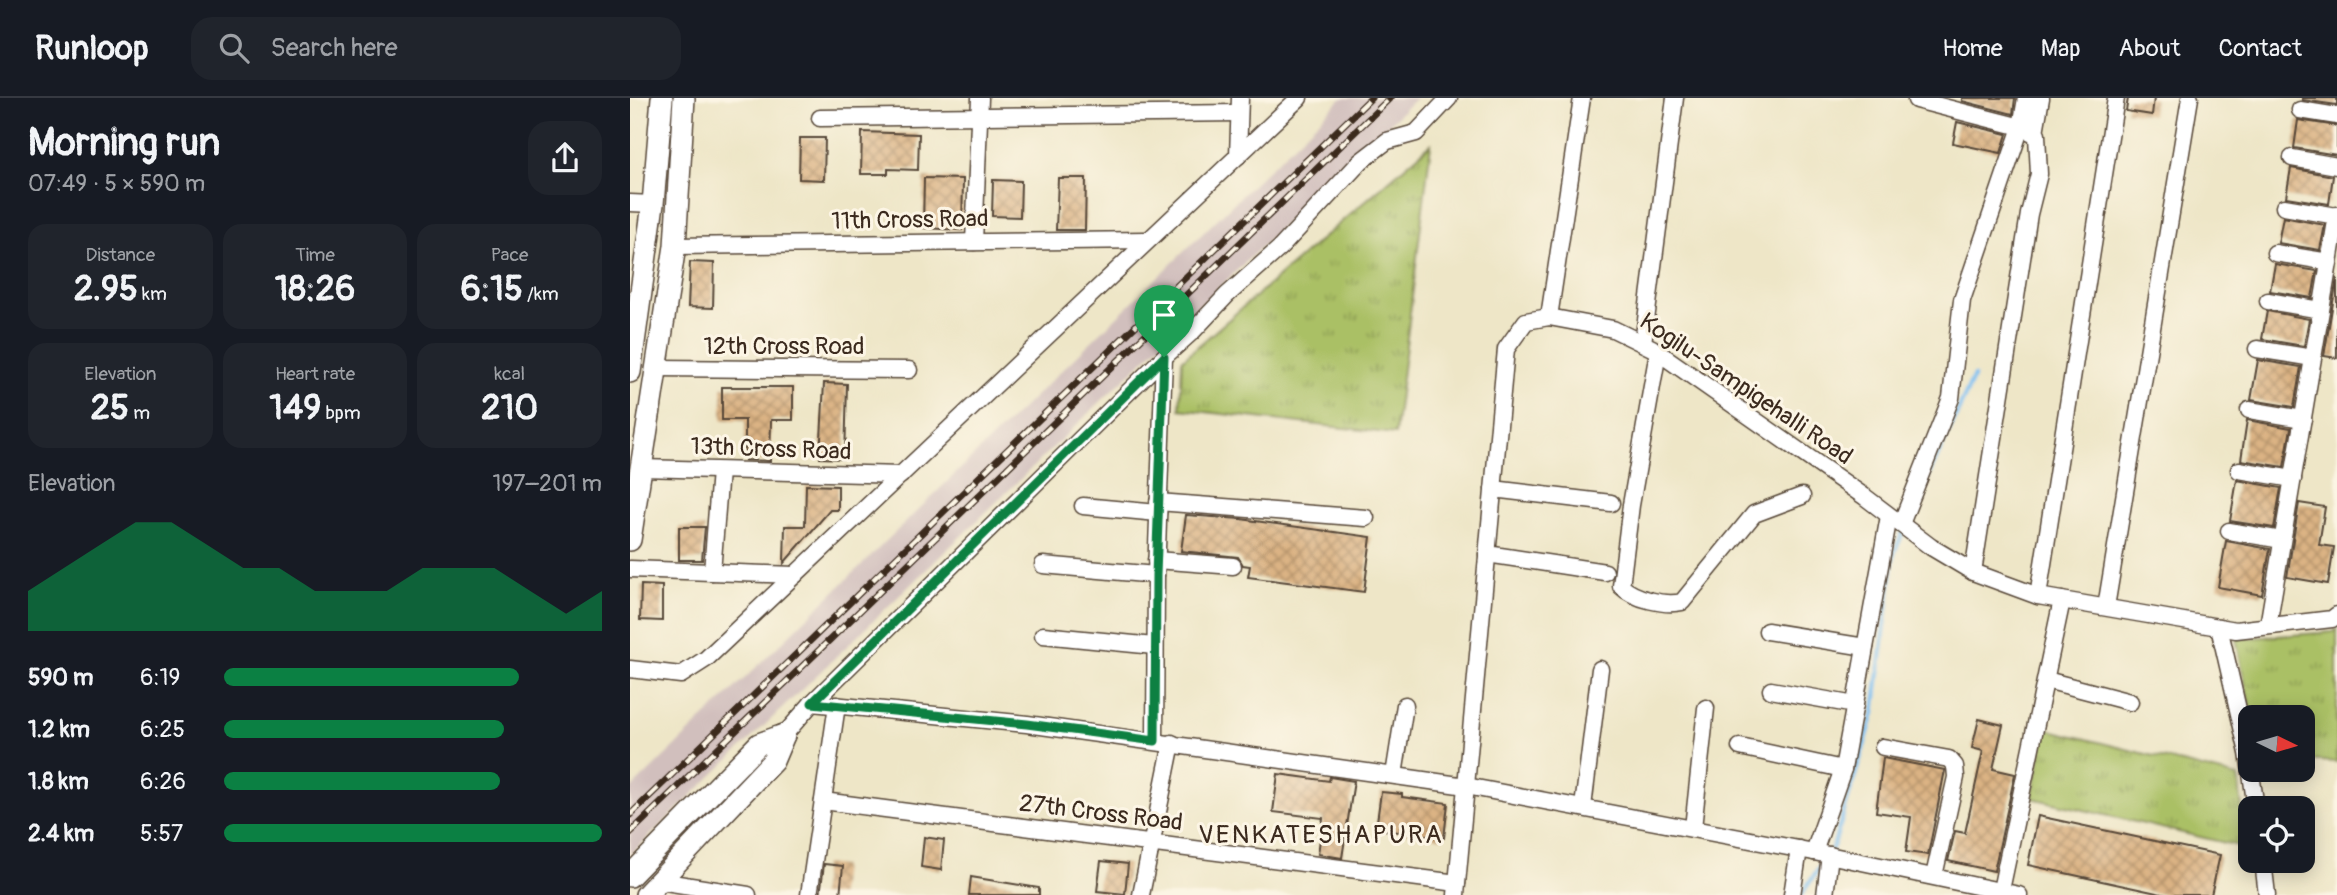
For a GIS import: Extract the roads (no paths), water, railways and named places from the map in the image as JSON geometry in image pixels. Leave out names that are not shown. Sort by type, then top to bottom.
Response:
[{"type":"main road","points":[[630,371],[635,292],[653,204],[662,98]]},
{"type":"main road","points":[[630,540],[675,246],[684,98]]},
{"type":"main road","points":[[630,876],[759,744],[784,735]]},
{"type":"main road","points":[[652,888],[773,761],[784,735]]},
{"type":"street","points":[[974,242],[980,98]]},
{"type":"street","points":[[630,669],[681,675],[706,659],[1299,98]]},
{"type":"street","points":[[784,735],[812,703],[1227,295],[1280,248],[1361,161],[1387,141],[1416,133],[1449,98]]},
{"type":"street","points":[[1456,889],[1506,348],[1526,321],[1549,317],[1582,98]]},
{"type":"street","points":[[1675,98],[1650,347],[1621,586],[1628,593],[1672,604],[1682,602],[1754,514],[1802,496]]},
{"type":"street","points":[[2026,98],[2028,130]]},
{"type":"street","points":[[1792,895],[1819,853],[1843,769],[1865,647],[1901,524],[1951,398],[1962,300],[2041,98]]},
{"type":"street","points":[[2038,596],[2116,98]]},
{"type":"street","points":[[2106,607],[2190,98]]},
{"type":"street","points":[[1916,100],[2028,130],[2037,135],[2039,174],[2029,214],[1973,572]]},
{"type":"street","points":[[820,118],[980,116],[1240,105],[1238,156]]},
{"type":"street","points":[[2300,110],[2337,116]]},
{"type":"street","points":[[2292,158],[2337,166]]},
{"type":"street","points":[[630,203],[653,204]]},
{"type":"street","points":[[2268,626],[2337,215],[2284,207]]},
{"type":"street","name":"11th Cross Road","points":[[675,246],[1147,240]]},
{"type":"street","points":[[2275,253],[2329,262]]},
{"type":"street","points":[[2268,301],[2321,310]]},
{"type":"street","name":"Kogilu-Sampigehalli Road","points":[[1549,317],[1613,329],[1650,347],[1866,497],[1931,547],[1973,572],[2038,596],[2236,630],[2332,619],[2337,615]]},
{"type":"street","points":[[2257,349],[2313,358]]},
{"type":"street","points":[[1141,895],[1151,842],[1163,742],[1154,646],[1164,357]]},
{"type":"street","name":"12th Cross Road","points":[[657,368],[909,370]]},
{"type":"street","points":[[2249,410],[2303,419]]},
{"type":"street","name":"13th Cross Road","points":[[641,468],[901,475]]},
{"type":"street","points":[[2239,470],[2293,479]]},
{"type":"street","points":[[712,572],[720,471]]},
{"type":"street","points":[[1493,489],[1611,503]]},
{"type":"street","points":[[1083,506],[1366,518]]},
{"type":"street","points":[[2229,531],[2282,540]]},
{"type":"street","points":[[1487,554],[1605,572]]},
{"type":"street","points":[[1043,565],[1156,568],[1233,566]]},
{"type":"street","points":[[630,569],[795,575]]},
{"type":"street","points":[[2001,893],[2062,600]]},
{"type":"street","points":[[2219,627],[2248,753],[2254,796]]},
{"type":"street","points":[[1767,631],[1865,647]]},
{"type":"street","points":[[1043,635],[1154,646]]},
{"type":"street","points":[[1583,807],[1600,668]]},
{"type":"street","points":[[2046,680],[2130,702]]},
{"type":"street","points":[[1771,690],[1855,705]]},
{"type":"street","points":[[812,703],[1027,724],[1466,786],[1693,828],[2019,895]]},
{"type":"street","points":[[809,895],[837,705]]},
{"type":"street","points":[[1394,775],[1405,705]]},
{"type":"street","points":[[1693,828],[1706,708]]},
{"type":"street","points":[[1740,747],[1843,769]]},
{"type":"street","points":[[1883,747],[1949,759],[1955,766],[1956,777],[1934,876]]},
{"type":"street","name":"27th Cross Road","points":[[823,801],[1151,842],[1456,889]]},
{"type":"street","points":[[1819,853],[1825,895]]},
{"type":"street","points":[[2264,873],[2267,895]]},
{"type":"street","points":[[652,888],[748,895]]},
{"type":"waterway","points":[[1928,477],[1974,376]]},
{"type":"waterway","points":[[1831,850],[1874,713],[1894,553],[1904,530]]},
{"type":"waterway","points":[[1801,895],[1824,861]]},
{"type":"railway","points":[[630,815],[1371,98]]},
{"type":"railway","points":[[630,833],[1390,98]]},
{"type":"district","name":"VENKATESHAPURA","points":[[1321,835]]}]
